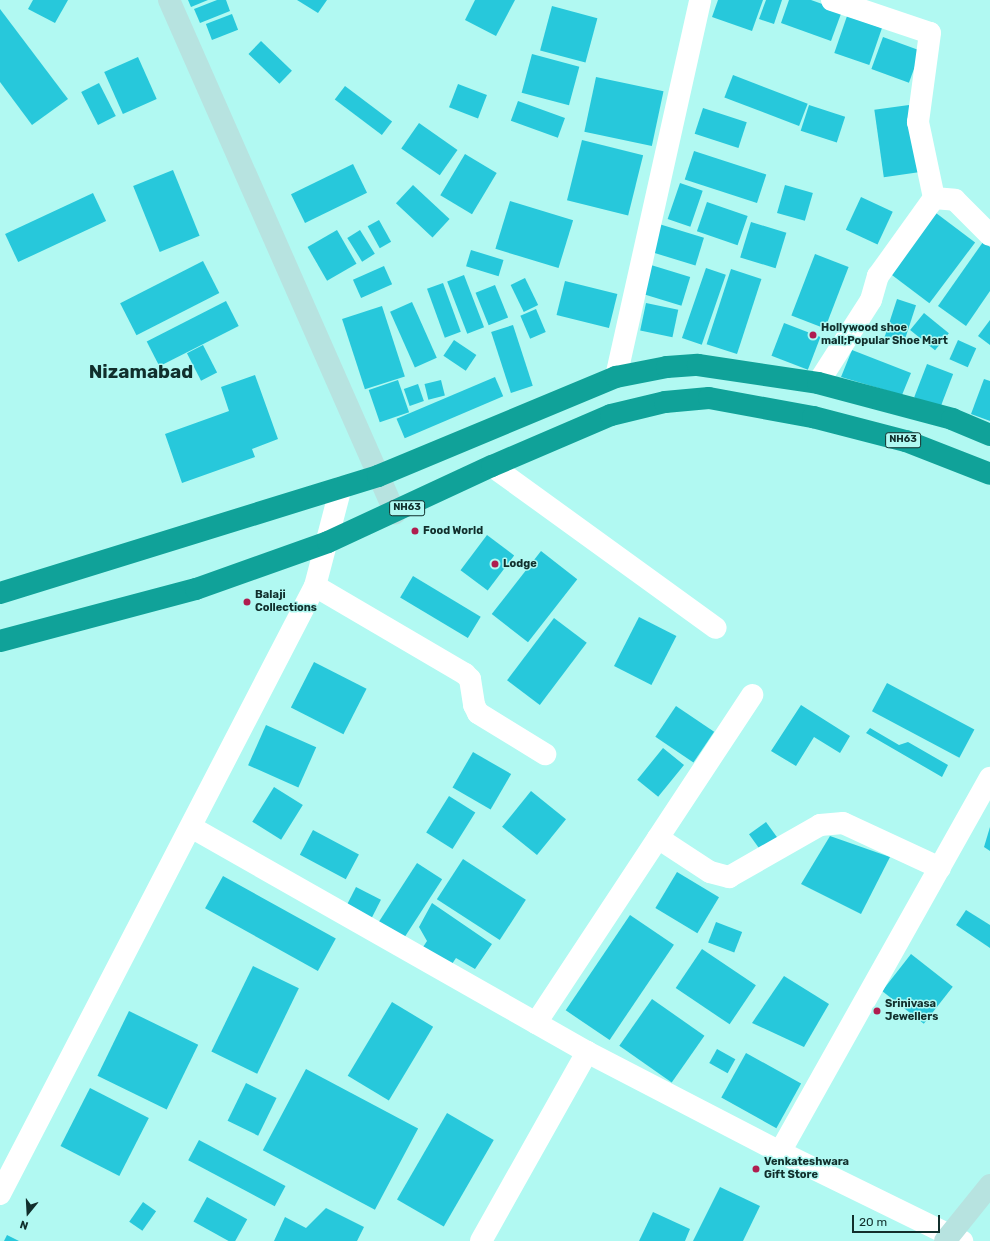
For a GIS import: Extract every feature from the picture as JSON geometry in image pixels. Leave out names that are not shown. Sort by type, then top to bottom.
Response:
[{"type":"highway","points":[[1,589],[378,476],[616,377],[667,367],[698,365],[818,384],[952,419],[990,435]]},
{"type":"highway","name":"NH63","points":[[0,641],[196,589],[328,542],[396,513],[492,466],[611,415],[665,402],[709,398],[813,417],[906,441],[990,474]]},
{"type":"street","points":[[169,0],[378,476],[396,513]]},
{"type":"street","points":[[616,377],[700,0]]},
{"type":"street","points":[[818,384],[870,300],[878,276],[934,198],[918,122],[930,33],[832,0]]},
{"type":"street","points":[[934,198],[955,200],[990,235]]},
{"type":"street","points":[[492,466],[716,628]]},
{"type":"street","points":[[0,1194],[315,586],[328,542],[341,487]]},
{"type":"street","points":[[315,586],[465,674],[470,679],[474,705],[478,713],[544,754]]},
{"type":"street","points":[[536,1023],[752,695]]},
{"type":"street","points":[[780,1152],[990,778]]},
{"type":"street","points":[[658,838],[710,872],[729,877],[820,825],[844,823],[940,868]]},
{"type":"street","points":[[191,827],[586,1052],[952,1239],[990,1185]]},
{"type":"street","points":[[481,1241],[586,1052]]},
{"type":"building","points":[[33,0],[68,0],[55,23],[28,9]]},
{"type":"building","points":[[188,0],[208,0],[191,7]]},
{"type":"building","points":[[217,0],[226,0],[230,11],[200,23],[194,9]]},
{"type":"building","points":[[297,0],[327,0],[318,13]]},
{"type":"building","points":[[475,0],[515,0],[496,36],[465,20]]},
{"type":"building","points":[[718,0],[763,0],[752,31],[712,17]]},
{"type":"building","points":[[766,0],[782,0],[774,24],[759,19]]},
{"type":"building","points":[[789,0],[811,0],[842,11],[831,41],[781,23]]},
{"type":"building","points":[[552,6],[597,18],[585,63],[540,50]]},
{"type":"building","points":[[0,9],[68,99],[32,125],[0,82]]},
{"type":"building","points":[[232,14],[238,30],[212,40],[206,24]]},
{"type":"building","points":[[847,16],[882,28],[869,65],[834,53]]},
{"type":"building","points":[[883,37],[921,51],[909,83],[871,69]]},
{"type":"building","points":[[261,41],[292,71],[279,84],[248,54]]},
{"type":"building","points":[[532,54],[579,67],[569,105],[522,93]]},
{"type":"building","points":[[138,57],[157,99],[123,114],[104,72]]},
{"type":"building","points":[[733,75],[808,104],[799,126],[724,97]]},
{"type":"building","points":[[596,77],[663,91],[652,146],[584,132]]},
{"type":"building","points":[[99,83],[116,116],[98,125],[81,92]]},
{"type":"building","points":[[458,84],[487,95],[478,118],[449,107]]},
{"type":"building","points":[[345,86],[392,122],[382,135],[335,100]]},
{"type":"building","points":[[518,101],[565,118],[558,138],[511,121]]},
{"type":"building","points":[[809,105],[845,117],[837,142],[801,131]]},
{"type":"building","points":[[909,105],[918,172],[884,177],[874,110]]},
{"type":"building","points":[[703,108],[747,122],[738,148],[695,134]]},
{"type":"building","points":[[419,123],[458,150],[440,175],[401,148]]},
{"type":"building","points":[[582,140],[643,155],[628,215],[567,200]]},
{"type":"building","points":[[694,151],[766,174],[757,203],[685,180]]},
{"type":"building","points":[[465,154],[497,173],[472,214],[440,195]]},
{"type":"building","points":[[353,164],[367,193],[305,223],[291,194]]},
{"type":"building","points":[[173,170],[200,236],[160,252],[133,186]]},
{"type":"building","points":[[680,183],[703,191],[690,227],[668,219]]},
{"type":"building","points":[[413,185],[450,219],[433,237],[396,203]]},
{"type":"building","points":[[785,185],[813,193],[805,221],[777,213]]},
{"type":"building","points":[[93,193],[106,221],[18,262],[5,234]]},
{"type":"building","points":[[861,197],[893,212],[878,244],[846,230]]},
{"type":"building","points":[[510,201],[573,220],[558,268],[495,249]]},
{"type":"building","points":[[707,202],[748,216],[738,245],[697,231]]},
{"type":"building","points":[[936,213],[975,242],[929,303],[890,274]]},
{"type":"building","points":[[379,220],[391,242],[380,248],[368,226]]},
{"type":"building","points":[[751,222],[786,233],[776,268],[740,257]]},
{"type":"building","points":[[659,224],[704,238],[695,265],[651,252]]},
{"type":"building","points":[[337,230],[356,264],[327,281],[308,247]]},
{"type":"building","points":[[360,230],[375,254],[362,262],[347,238]]},
{"type":"building","points":[[983,242],[990,247],[990,291],[966,326],[938,306]]},
{"type":"building","points":[[471,250],[504,260],[499,276],[466,266]]},
{"type":"building","points":[[815,254],[849,267],[825,329],[791,316]]},
{"type":"building","points":[[203,261],[219,293],[136,335],[120,303]]},
{"type":"building","points":[[651,265],[690,277],[681,306],[642,294]]},
{"type":"building","points":[[384,266],[392,284],[361,298],[353,280]]},
{"type":"building","points":[[706,268],[726,275],[702,345],[682,338]]},
{"type":"building","points":[[731,269],[761,279],[737,354],[707,344]]},
{"type":"building","points":[[464,275],[484,327],[467,334],[447,281]]},
{"type":"building","points":[[525,278],[538,305],[524,312],[511,285]]},
{"type":"building","points":[[565,281],[617,294],[609,328],[557,315]]},
{"type":"building","points":[[443,283],[461,332],[445,338],[427,289]]},
{"type":"building","points":[[495,285],[508,317],[489,325],[476,293]]},
{"type":"building","points":[[897,299],[916,305],[904,343],[885,337]]},
{"type":"building","points":[[226,301],[239,326],[159,366],[147,341]]},
{"type":"building","points":[[412,302],[437,358],[415,367],[390,312]]},
{"type":"building","points":[[646,303],[678,310],[672,337],[640,330]]},
{"type":"building","points":[[382,306],[405,376],[365,389],[342,319]]},
{"type":"building","points":[[536,309],[546,332],[530,339],[520,316]]},
{"type":"building","points":[[924,313],[949,333],[935,350],[910,330]]},
{"type":"building","points":[[990,320],[990,345],[978,336]]},
{"type":"building","points":[[784,323],[820,337],[808,370],[771,356]]},
{"type":"building","points":[[513,325],[533,386],[511,393],[491,332]]},
{"type":"building","points":[[454,340],[476,355],[466,371],[443,356]]},
{"type":"building","points":[[958,340],[976,348],[968,367],[949,359]]},
{"type":"building","points":[[203,345],[217,373],[201,381],[187,353]]},
{"type":"building","points":[[852,350],[911,373],[902,395],[841,377]]},
{"type":"building","points":[[927,364],[953,374],[940,408],[914,398]]},
{"type":"building","points":[[255,375],[278,439],[252,449],[255,457],[182,483],[165,434],[229,411],[221,387]]},
{"type":"building","points":[[495,377],[503,396],[405,438],[397,419]]},
{"type":"building","points":[[984,379],[990,381],[990,421],[971,414]]},
{"type":"building","points":[[398,380],[409,412],[380,422],[369,390]]},
{"type":"building","points":[[441,380],[445,396],[428,400],[425,384]]},
{"type":"building","points":[[418,384],[424,401],[410,406],[404,389]]},
{"type":"building","points":[[487,535],[514,555],[488,591],[461,570]]},
{"type":"building","points":[[541,551],[577,579],[528,642],[492,614]]},
{"type":"building","points":[[413,576],[481,617],[468,638],[400,597]]},
{"type":"building","points":[[639,617],[676,636],[651,685],[614,666]]},
{"type":"building","points":[[554,618],[587,643],[540,705],[507,680]]},
{"type":"building","points":[[314,662],[367,689],[343,734],[291,707]]},
{"type":"building","points":[[887,683],[974,729],[959,758],[872,711]]},
{"type":"building","points":[[801,705],[850,736],[840,753],[814,737],[796,766],[771,751]]},
{"type":"building","points":[[676,706],[714,732],[693,762],[655,737]]},
{"type":"building","points":[[266,725],[316,747],[298,788],[248,765]]},
{"type":"building","points":[[870,728],[899,745],[908,742],[948,765],[942,777],[866,733]]},
{"type":"building","points":[[663,748],[684,765],[658,797],[637,780]]},
{"type":"building","points":[[473,752],[511,774],[491,810],[452,788]]},
{"type":"building","points":[[274,787],[303,805],[281,840],[252,822]]},
{"type":"building","points":[[531,791],[566,819],[537,855],[502,827]]},
{"type":"building","points":[[449,796],[475,812],[453,849],[426,832]]},
{"type":"building","points":[[766,822],[779,840],[762,852],[749,834]]},
{"type":"building","points":[[990,827],[990,851],[984,847]]},
{"type":"building","points":[[313,830],[359,854],[346,879],[300,855]]},
{"type":"building","points":[[830,836],[890,857],[861,914],[801,884]]},
{"type":"building","points":[[463,859],[526,900],[500,940],[437,899]]},
{"type":"building","points":[[417,863],[442,879],[403,940],[378,923]]},
{"type":"building","points":[[677,872],[719,897],[697,933],[655,908]]},
{"type":"building","points":[[223,876],[336,939],[318,971],[205,908]]},
{"type":"building","points":[[356,887],[381,900],[371,918],[346,906]]},
{"type":"building","points":[[432,903],[492,944],[475,969],[456,958],[450,967],[421,950],[427,941],[419,927]]},
{"type":"building","points":[[966,910],[990,925],[990,948],[956,925]]},
{"type":"building","points":[[630,915],[674,945],[610,1040],[566,1010]]},
{"type":"building","points":[[716,922],[742,932],[734,953],[708,943]]},
{"type":"building","points":[[702,949],[756,985],[730,1024],[676,988]]},
{"type":"building","points":[[911,954],[953,987],[924,1024],[882,991]]},
{"type":"building","points":[[253,966],[299,988],[257,1074],[211,1051]]},
{"type":"building","points":[[784,976],[829,1004],[804,1047],[752,1023]]},
{"type":"building","points":[[652,999],[704,1036],[672,1082],[619,1046]]},
{"type":"building","points":[[392,1002],[433,1027],[389,1100],[348,1076]]},
{"type":"building","points":[[129,1011],[198,1045],[167,1109],[97,1076]]},
{"type":"building","points":[[717,1049],[735,1059],[728,1073],[709,1063]]},
{"type":"building","points":[[746,1053],[801,1084],[776,1128],[721,1098]]},
{"type":"building","points":[[306,1069],[418,1129],[375,1210],[263,1150]]},
{"type":"building","points":[[246,1083],[277,1098],[258,1136],[228,1121]]},
{"type":"building","points":[[90,1088],[149,1118],[119,1176],[60,1146]]},
{"type":"building","points":[[447,1113],[494,1140],[444,1227],[397,1200]]},
{"type":"building","points":[[199,1140],[286,1186],[275,1206],[188,1160]]},
{"type":"building","points":[[720,1187],[760,1206],[743,1241],[693,1241]]},
{"type":"building","points":[[207,1197],[247,1219],[235,1241],[229,1241],[193,1221]]},
{"type":"building","points":[[143,1202],[156,1211],[142,1231],[129,1222]]},
{"type":"building","points":[[326,1208],[364,1227],[357,1241],[274,1241],[285,1217],[306,1228]]},
{"type":"building","points":[[653,1212],[690,1229],[685,1241],[639,1241]]},
{"type":"building","points":[[7,1235],[19,1241],[4,1241]]},
{"type":"place","name":"Hollywood shoe mall;Popular Shoe Mart","points":[[813,335]]},
{"type":"place","name":"Food World","points":[[415,531]]},
{"type":"place","name":"Lodge","points":[[495,564]]},
{"type":"place","name":"Balaji Collections","points":[[247,602]]},
{"type":"place","name":"Srinivasa Jewellers","points":[[877,1011]]},
{"type":"place","name":"Venkateshwara Gift Store","points":[[756,1169]]},
{"type":"district","name":"Nizamabad","points":[[141,372]]}]
